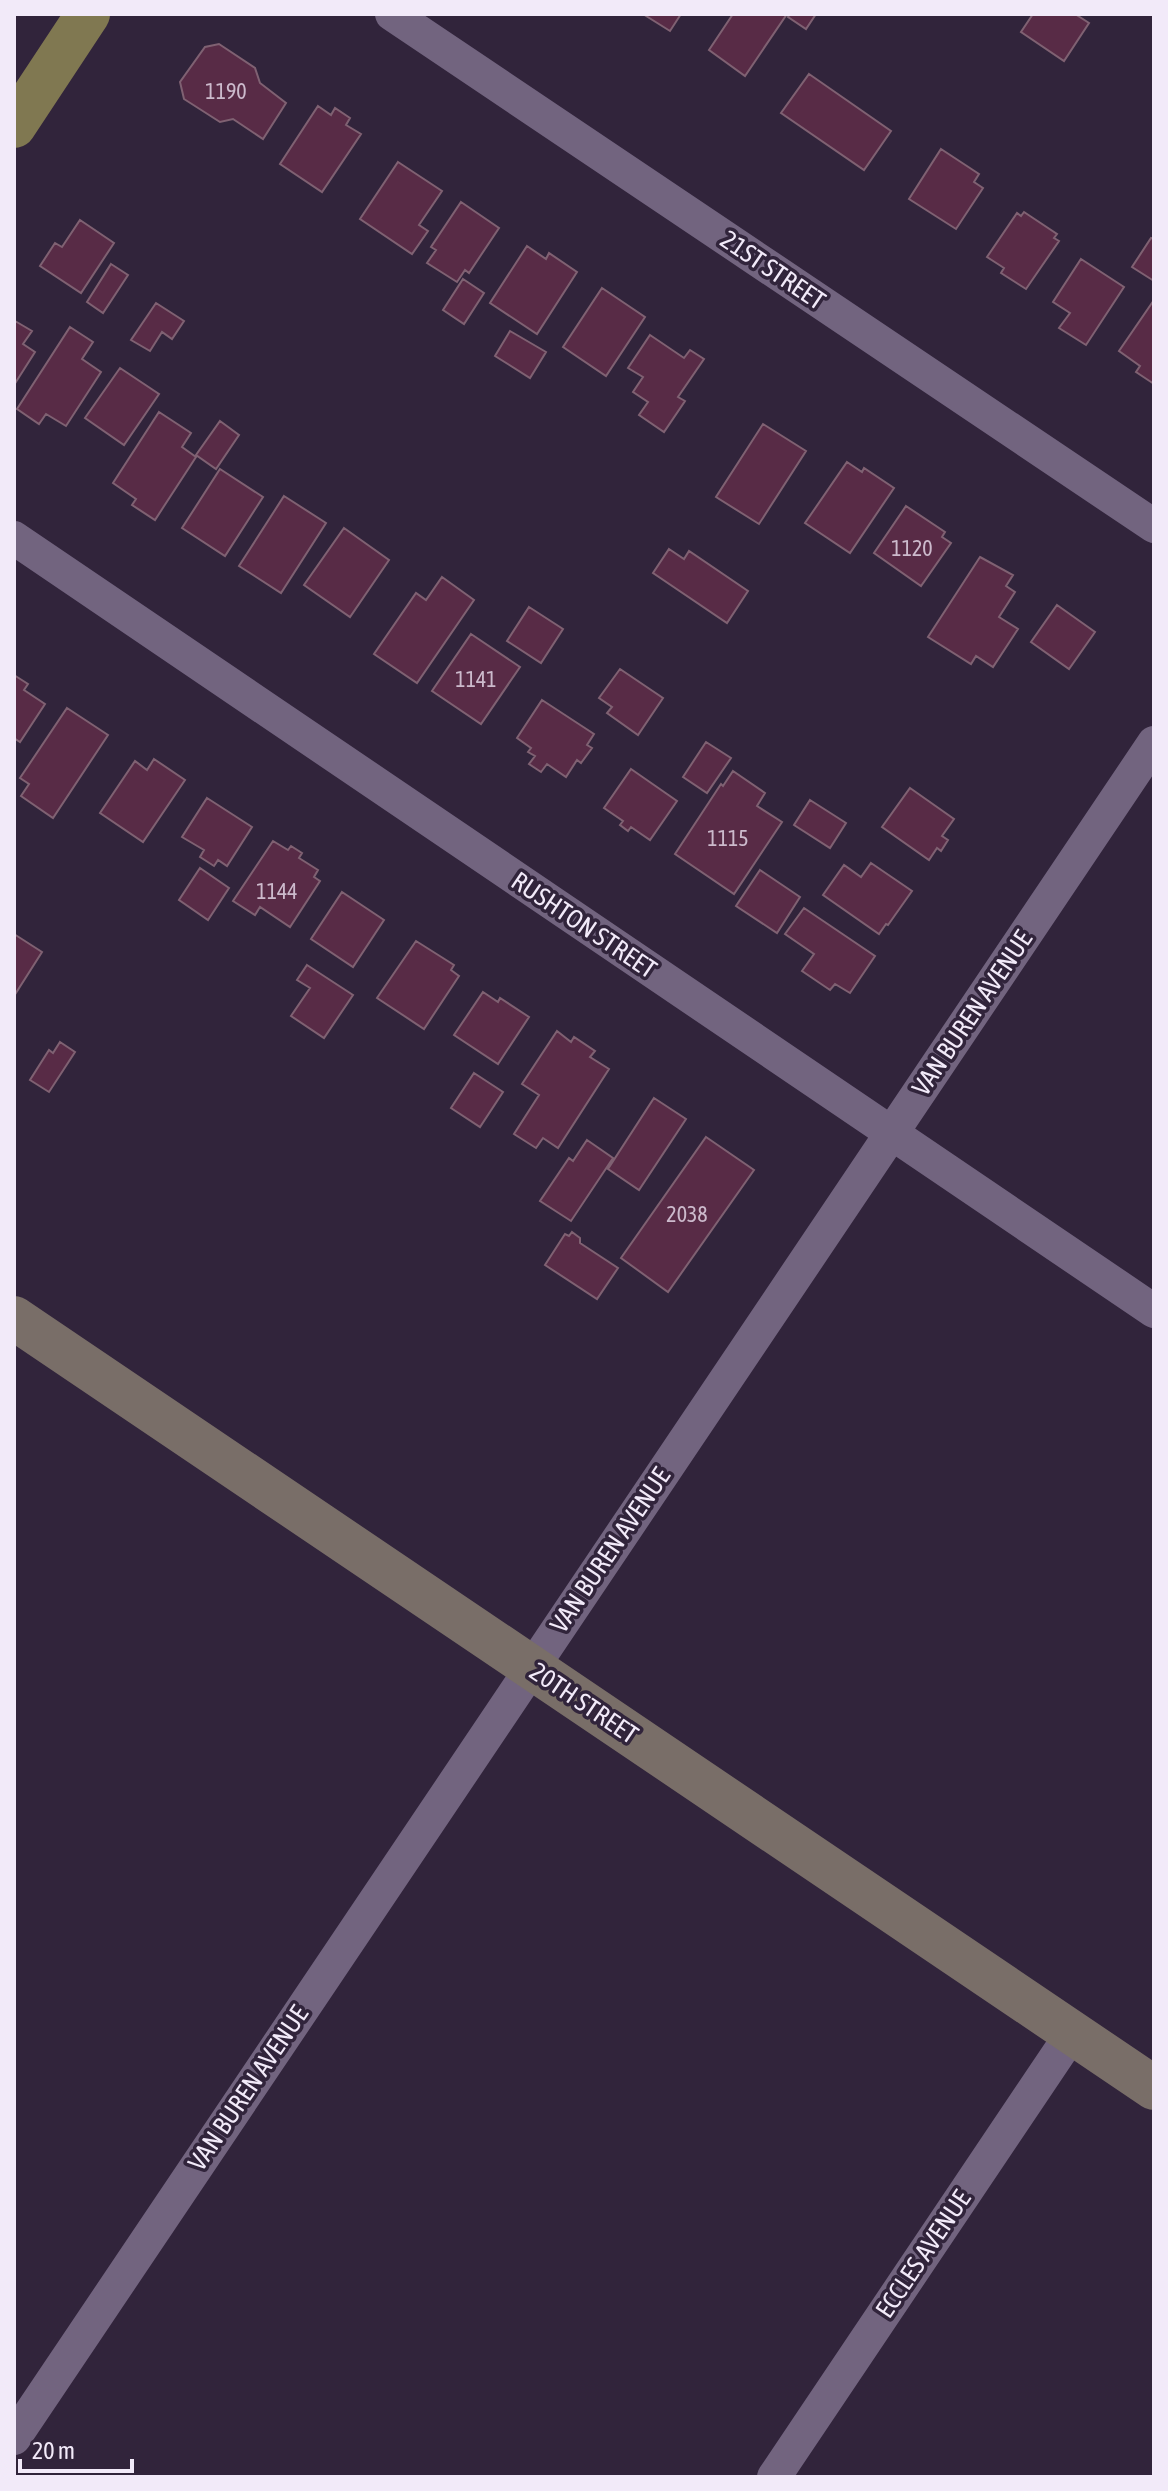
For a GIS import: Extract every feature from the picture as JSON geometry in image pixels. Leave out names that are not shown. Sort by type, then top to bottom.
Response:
[{"type":"main road","points":[[14,126],[88,14]]},
{"type":"main road","name":"20TH STREET","points":[[14,1318],[1154,2088]]},
{"type":"street","name":"21ST STREET","points":[[392,14],[1154,526]]},
{"type":"street","name":"RUSHTON STREET","points":[[14,538],[1154,1311]]},
{"type":"street","name":"VAN BUREN AVENUE","points":[[14,2438],[1154,743]]},
{"type":"street","name":"ECCLES AVENUE","points":[[774,2477],[1073,2032]]},
{"type":"building","points":[[643,14],[681,14],[670,31]]},
{"type":"building","points":[[733,14],[787,14],[745,76],[709,50]]},
{"type":"building","points":[[790,14],[816,14],[806,29],[788,17]]},
{"type":"building","points":[[1033,14],[1075,14],[1089,23],[1064,61],[1021,32]]},
{"type":"building","points":[[219,44],[255,68],[260,83],[286,103],[263,139],[233,119],[220,122],[184,99],[180,82],[205,47]]},
{"type":"building","points":[[809,74],[891,131],[864,170],[781,113]]},
{"type":"building","points":[[318,106],[331,115],[335,108],[350,118],[346,125],[361,134],[322,192],[280,164]]},
{"type":"building","points":[[941,149],[979,174],[974,182],[983,188],[956,229],[909,199]]},
{"type":"building","points":[[398,162],[442,191],[419,225],[428,231],[412,254],[360,219]]},
{"type":"building","points":[[461,202],[499,228],[469,273],[465,270],[457,282],[427,263],[436,250],[431,247]]},
{"type":"building","points":[[1024,212],[1057,234],[1054,238],[1059,241],[1026,289],[1001,273],[1004,268],[987,257],[1017,213],[1021,216]]},
{"type":"building","points":[[80,220],[114,243],[81,293],[40,266],[55,243],[62,247]]},
{"type":"building","points":[[1151,238],[1154,239],[1154,281],[1132,267]]},
{"type":"building","points":[[527,246],[546,259],[549,253],[577,272],[537,334],[490,303]]},
{"type":"building","points":[[1081,259],[1124,287],[1086,345],[1059,328],[1070,313],[1053,302]]},
{"type":"building","points":[[111,264],[128,275],[103,313],[87,302]]},
{"type":"building","points":[[463,279],[484,293],[464,324],[443,310]]},
{"type":"building","points":[[602,288],[645,317],[606,376],[563,347]]},
{"type":"building","points":[[1154,300],[1154,384],[1136,372],[1140,366],[1119,351]]},
{"type":"building","points":[[156,303],[184,321],[172,339],[162,332],[150,351],[131,340]]},
{"type":"building","points":[[15,321],[32,331],[23,344],[35,352],[14,385]]},
{"type":"building","points":[[70,327],[93,342],[82,359],[101,372],[66,426],[46,414],[39,424],[17,409]]},
{"type":"building","points":[[510,331],[546,352],[530,378],[495,356]]},
{"type":"building","points":[[650,335],[684,358],[690,350],[704,359],[678,397],[685,401],[664,432],[639,415],[648,402],[633,392],[643,377],[628,368]]},
{"type":"building","points":[[120,368],[159,394],[124,445],[85,418]]},
{"type":"building","points":[[159,412],[191,433],[182,447],[196,457],[155,520],[132,505],[136,499],[113,483]]},
{"type":"building","points":[[220,421],[239,435],[216,469],[196,455]]},
{"type":"building","points":[[763,424],[806,451],[759,524],[716,497]]},
{"type":"building","points":[[847,462],[862,472],[864,468],[894,488],[850,553],[805,523]]},
{"type":"building","points":[[220,469],[263,497],[225,556],[182,528]]},
{"type":"building","points":[[284,496],[326,523],[281,593],[239,566]]},
{"type":"building","points":[[906,506],[945,532],[942,537],[951,543],[921,586],[874,553]]},
{"type":"building","points":[[344,528],[389,560],[350,617],[304,585]]},
{"type":"building","points":[[669,549],[684,559],[689,551],[748,591],[727,623],[653,573]]},
{"type":"building","points":[[980,557],[1013,575],[1006,586],[1015,592],[999,617],[1018,629],[993,667],[976,656],[971,664],[928,637]]},
{"type":"building","points":[[442,577],[474,600],[417,683],[374,654],[416,593],[426,600]]},
{"type":"building","points":[[1057,605],[1095,632],[1069,669],[1031,642]]},
{"type":"building","points":[[529,607],[563,629],[541,663],[507,641]]},
{"type":"building","points":[[471,634],[520,667],[481,724],[432,691]]},
{"type":"building","points":[[620,669],[663,698],[638,735],[607,713],[612,707],[599,698]]},
{"type":"building","points":[[14,675],[28,684],[24,690],[45,704],[20,742],[14,738]]},
{"type":"building","points":[[542,700],[594,734],[587,745],[592,748],[581,763],[577,760],[566,777],[547,764],[541,772],[529,764],[535,756],[528,752],[531,748],[517,738]]},
{"type":"building","points":[[67,708],[108,735],[53,818],[21,796],[29,784],[20,778]]},
{"type":"building","points":[[706,742],[731,758],[707,793],[683,777]]},
{"type":"building","points":[[154,759],[185,780],[143,842],[100,813],[135,761],[147,770]]},
{"type":"building","points":[[631,769],[677,801],[650,840],[631,827],[628,831],[620,825],[623,821],[604,808]]},
{"type":"building","points":[[733,771],[765,793],[757,806],[782,822],[734,894],[675,854]]},
{"type":"building","points":[[910,788],[954,819],[942,836],[948,840],[941,851],[937,848],[929,860],[882,827]]},
{"type":"building","points":[[207,798],[252,827],[227,866],[218,860],[214,866],[200,857],[204,850],[182,837]]},
{"type":"building","points":[[810,800],[846,823],[830,848],[794,825]]},
{"type":"building","points":[[273,841],[288,850],[291,846],[302,853],[299,858],[318,870],[314,877],[320,881],[290,927],[260,907],[255,915],[233,901]]},
{"type":"building","points":[[871,863],[912,891],[879,934],[823,895],[844,865],[861,877]]},
{"type":"building","points":[[200,868],[229,888],[208,920],[179,900]]},
{"type":"building","points":[[760,870],[800,897],[777,933],[736,906]]},
{"type":"building","points":[[342,892],[384,920],[353,967],[311,939]]},
{"type":"building","points":[[804,908],[875,956],[850,993],[835,984],[830,990],[802,971],[814,954],[785,934]]},
{"type":"building","points":[[14,934],[42,952],[14,996]]},
{"type":"building","points":[[416,941],[454,965],[451,970],[459,976],[424,1029],[377,998]]},
{"type":"building","points":[[307,965],[353,995],[324,1038],[291,1016],[310,988],[297,980]]},
{"type":"building","points":[[483,992],[498,1002],[500,998],[529,1017],[498,1064],[454,1035]]},
{"type":"building","points":[[557,1031],[571,1042],[574,1037],[595,1051],[590,1057],[609,1069],[558,1148],[543,1138],[536,1148],[514,1134],[539,1095],[522,1084]]},
{"type":"building","points":[[60,1042],[75,1052],[49,1092],[30,1080],[49,1050],[53,1053]]},
{"type":"building","points":[[474,1073],[503,1092],[480,1127],[451,1108]]},
{"type":"building","points":[[654,1098],[686,1119],[639,1190],[608,1169]]},
{"type":"building","points":[[706,1137],[754,1170],[668,1292],[621,1258]]},
{"type":"building","points":[[587,1140],[613,1158],[571,1221],[540,1201],[569,1158],[573,1161]]},
{"type":"building","points":[[572,1232],[580,1238],[580,1243],[618,1268],[597,1299],[545,1265],[565,1234],[569,1236]]}]
